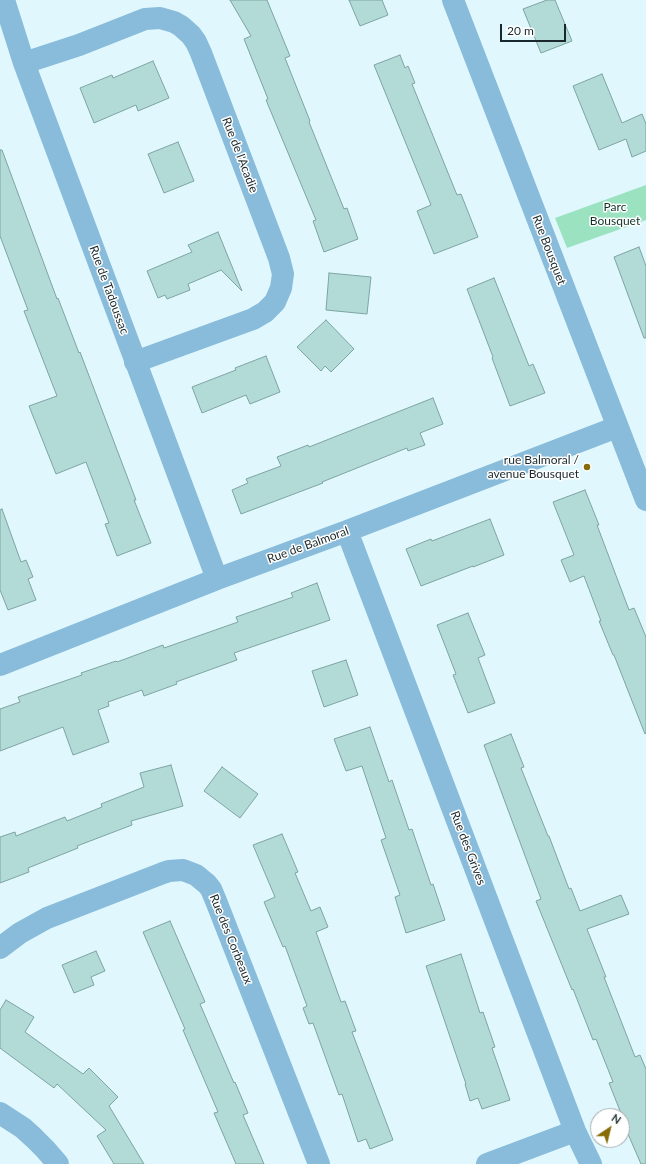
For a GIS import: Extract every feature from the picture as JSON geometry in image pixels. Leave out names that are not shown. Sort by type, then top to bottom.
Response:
[{"type":"street","name":"Rue de Tadoussac","points":[[4,0],[24,63],[217,579]]},
{"type":"street","name":"Rue Bousquet","points":[[452,0],[646,500]]},
{"type":"street","name":"Rue de l'Acadie","points":[[24,63],[79,45],[145,19],[160,18],[174,22],[186,30],[196,42],[201,53],[279,258],[283,274],[281,288],[275,302],[265,312],[253,319],[135,362]]},
{"type":"street","name":"Rue de Balmoral","points":[[0,665],[217,579],[347,531],[617,427]]},
{"type":"street","name":"Rue des Grives","points":[[347,531],[575,1131],[591,1164]]},
{"type":"street","name":"Rue des Corbeaux","points":[[0,948],[20,933],[46,918],[162,872],[169,870],[183,870],[196,875],[211,889],[319,1164]]},
{"type":"street","points":[[0,1113],[34,1138],[58,1164]]},
{"type":"street","points":[[487,1164],[575,1131]]},
{"type":"green space","name":"Parc Bousquet","points":[[646,185],[646,220],[567,248],[555,218]]},
{"type":"building","points":[[230,0],[267,0],[290,56],[285,58],[310,121],[309,122],[344,209],[347,208],[358,239],[324,252],[313,221],[316,220],[266,100],[268,99],[244,39],[251,36]]},
{"type":"building","points":[[349,0],[382,0],[388,15],[360,26]]},
{"type":"building","points":[[547,0],[555,0],[572,41],[541,53],[523,9]]},
{"type":"building","points":[[400,55],[405,68],[408,66],[415,83],[412,84],[457,195],[461,194],[478,237],[434,254],[417,211],[431,205],[374,65]]},
{"type":"building","points":[[153,61],[169,98],[138,111],[136,105],[94,123],[80,88],[112,75],[113,78]]},
{"type":"building","points":[[602,74],[622,123],[642,114],[646,124],[646,151],[632,157],[626,139],[599,150],[573,86]]},
{"type":"building","points":[[178,142],[194,181],[164,193],[148,154]]},
{"type":"building","points":[[0,150],[2,150],[57,299],[58,298],[79,353],[80,352],[151,543],[117,556],[105,524],[109,523],[86,462],[56,474],[29,406],[57,396],[24,311],[28,310],[0,236]]},
{"type":"building","points":[[218,232],[242,291],[221,270],[188,284],[190,290],[167,299],[165,295],[158,298],[147,271],[192,252],[188,245]]},
{"type":"building","points":[[639,247],[646,266],[646,338],[644,338],[614,257]]},
{"type":"building","points":[[329,273],[371,277],[367,314],[326,310]]},
{"type":"building","points":[[494,278],[529,366],[533,364],[545,393],[510,406],[467,289]]},
{"type":"building","points":[[326,320],[354,349],[331,372],[325,366],[321,371],[297,347]]},
{"type":"building","points":[[266,356],[280,392],[250,404],[246,395],[202,413],[192,387],[236,370],[235,368]]},
{"type":"building","points":[[433,398],[443,424],[420,433],[425,445],[408,451],[407,448],[322,482],[323,483],[241,514],[232,490],[248,483],[246,479],[281,466],[277,457],[308,445],[309,447]]},
{"type":"building","points":[[585,490],[629,610],[634,608],[646,637],[645,734],[599,621],[601,621],[584,576],[570,582],[561,560],[574,555],[553,502]]},
{"type":"building","points":[[2,509],[21,562],[26,560],[33,577],[28,579],[36,600],[8,610],[0,590],[0,510]]},
{"type":"building","points":[[490,519],[504,555],[421,586],[406,549],[431,539],[432,541]]},
{"type":"building","points":[[317,583],[330,620],[234,653],[237,660],[176,682],[177,684],[144,696],[142,690],[108,702],[109,706],[98,710],[109,742],[73,755],[63,727],[0,751],[0,709],[20,702],[18,697],[82,675],[81,673],[116,661],[117,662],[163,645],[164,648],[238,622],[236,617],[293,597],[291,593]]},
{"type":"building","points":[[468,613],[485,655],[478,658],[495,703],[468,713],[453,675],[456,674],[437,625]]},
{"type":"building","points":[[346,660],[358,695],[324,707],[312,671]]},
{"type":"building","points":[[370,727],[389,782],[392,780],[409,830],[412,829],[431,885],[433,884],[445,920],[406,933],[395,897],[400,895],[381,840],[386,838],[362,766],[346,771],[334,739]]},
{"type":"building","points":[[511,734],[524,767],[521,768],[569,889],[571,888],[580,911],[621,895],[629,914],[587,929],[635,1057],[640,1055],[646,1069],[646,1164],[641,1164],[630,1139],[630,1108],[619,1108],[609,1083],[613,1082],[596,1039],[593,1040],[536,901],[541,899],[484,745]]},
{"type":"building","points":[[171,765],[183,806],[131,821],[132,825],[77,846],[78,848],[28,868],[29,872],[0,883],[0,837],[15,832],[16,836],[65,817],[67,821],[102,807],[101,804],[144,787],[140,773]]},
{"type":"building","points":[[222,767],[258,794],[240,818],[204,791]]},
{"type":"building","points":[[282,834],[298,872],[295,873],[311,911],[320,907],[328,927],[316,932],[341,1002],[345,1001],[356,1031],[352,1032],[393,1140],[370,1149],[366,1139],[358,1142],[342,1094],[339,1095],[313,1023],[309,1024],[303,1008],[307,1006],[285,946],[283,947],[264,902],[275,897],[253,845]]},
{"type":"building","points":[[170,921],[205,1002],[200,1004],[248,1113],[243,1115],[264,1164],[236,1164],[214,1113],[218,1112],[183,1030],[185,1029],[143,932]]},
{"type":"building","points":[[96,951],[105,971],[91,977],[94,985],[74,993],[62,965]]},
{"type":"building","points":[[461,954],[480,1013],[483,1012],[495,1047],[492,1048],[510,1100],[482,1109],[478,1098],[470,1101],[466,1084],[426,966]]},
{"type":"building","points":[[6,1000],[34,1017],[25,1032],[83,1074],[89,1068],[118,1097],[109,1106],[144,1164],[114,1164],[97,1136],[106,1130],[57,1084],[54,1088],[0,1048],[0,1010]]},
{"type":"place","name":"rue Balmoral / avenue Bousquet","points":[[587,467]]}]
